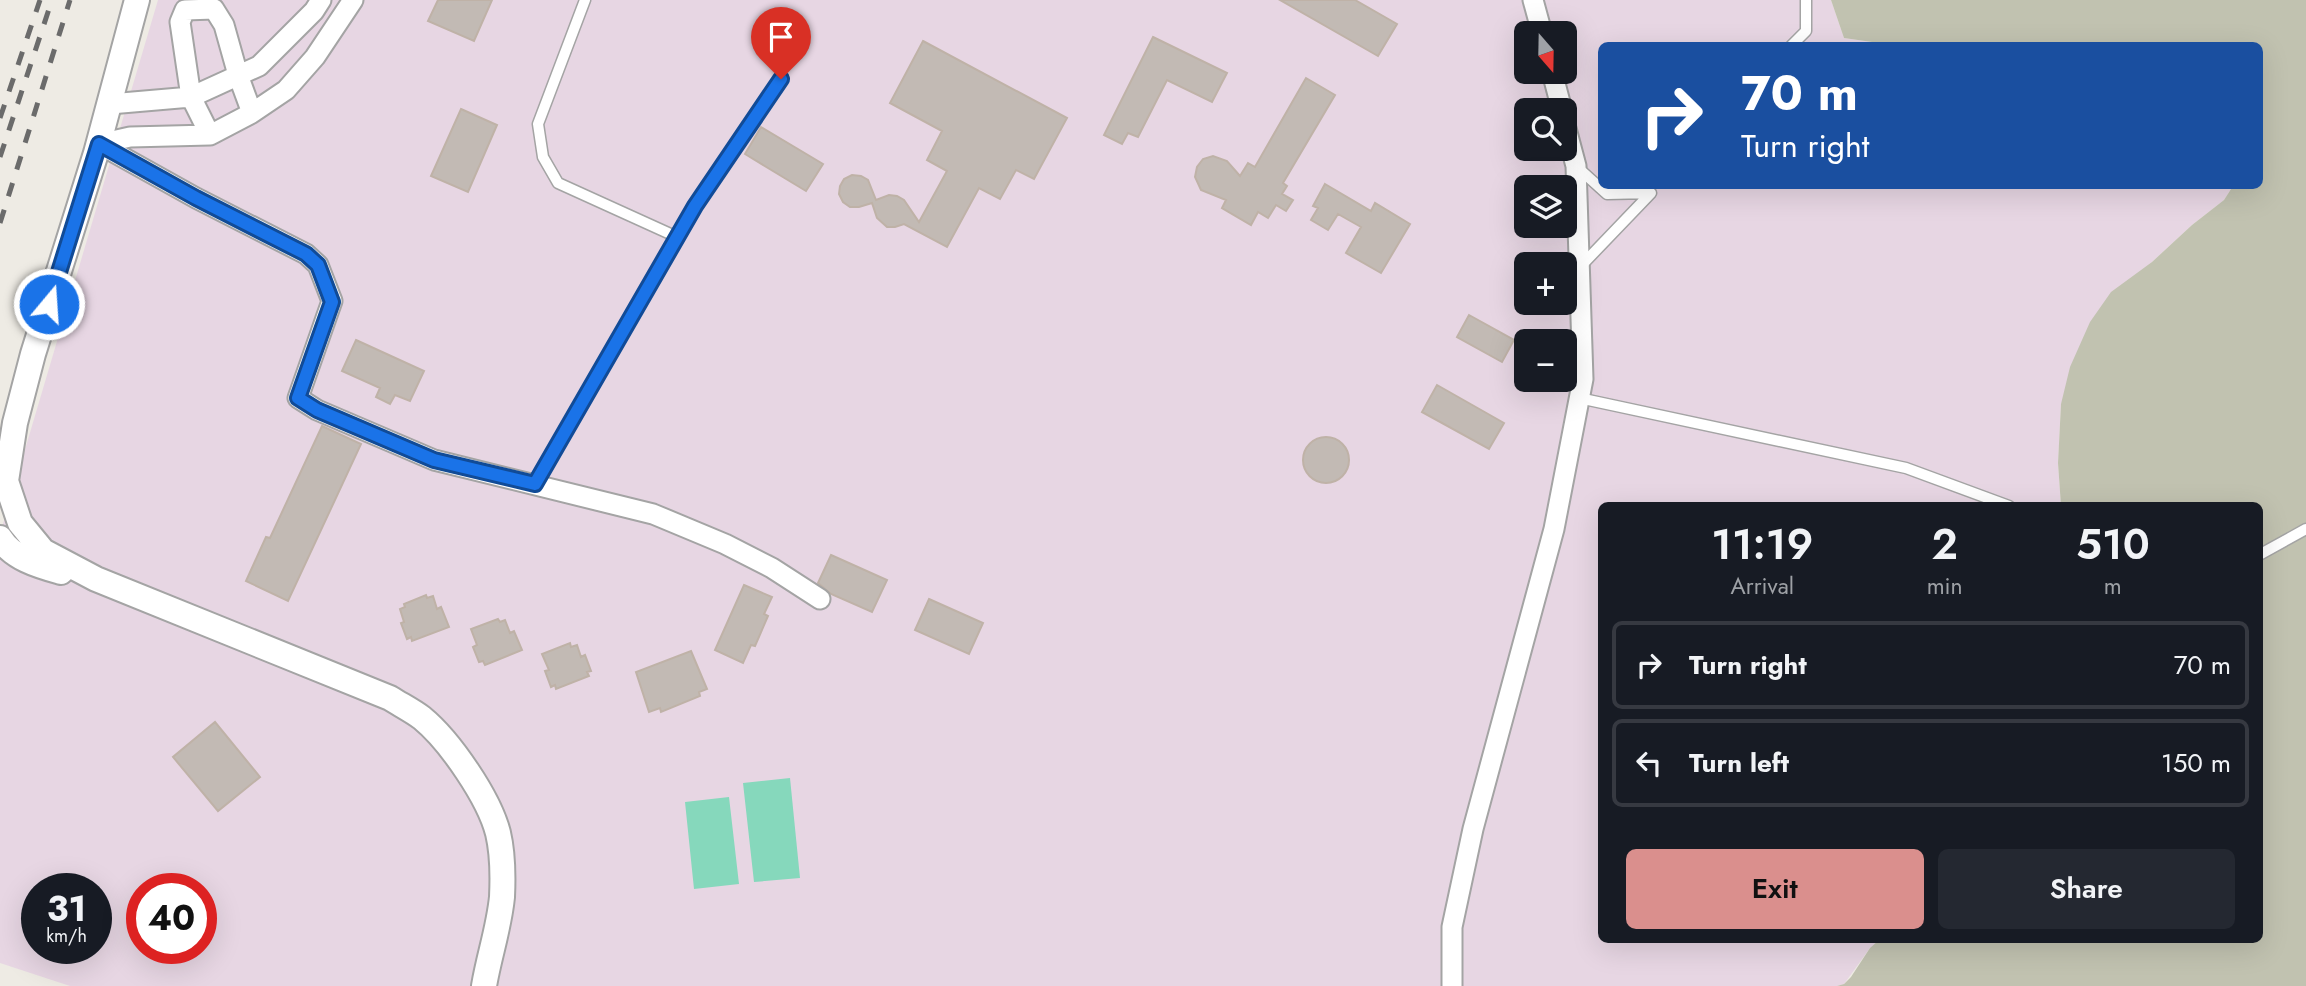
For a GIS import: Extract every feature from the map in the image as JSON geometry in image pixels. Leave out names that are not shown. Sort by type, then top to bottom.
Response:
[{"type":"street","points":[[0,469],[99,144],[137,0]]},
{"type":"street","points":[[110,104],[191,96],[259,66],[314,11],[321,0]]},
{"type":"street","points":[[99,144],[130,136],[211,135],[252,113],[286,90],[315,57],[354,0]]},
{"type":"street","points":[[1533,0],[1539,21]]},
{"type":"street","points":[[211,135],[191,96],[180,22],[185,10],[214,9],[224,25],[252,113]]},
{"type":"street","points":[[99,144],[196,198],[306,254],[318,265],[332,302],[298,398],[317,410],[434,460],[653,514],[725,544],[772,568],[820,599]]},
{"type":"street","points":[[1452,986],[1452,927],[1465,866],[1554,529],[1583,379],[1575,161]]},
{"type":"street","points":[[15,423],[6,481],[20,523],[43,551],[96,579],[390,698],[422,719],[456,755],[491,812],[502,855],[502,898],[495,942],[483,983]]},
{"type":"street","points":[[0,538],[5,545],[30,562],[81,578],[96,579]]},
{"type":"lane","points":[[585,0],[538,124],[543,157],[558,183],[677,237]]},
{"type":"lane","points":[[1795,42],[1805,31],[1806,0]]},
{"type":"lane","points":[[535,484],[695,206],[781,79]]},
{"type":"lane","points":[[1576,166],[1598,186]]},
{"type":"lane","points":[[1601,189],[1607,194],[1654,189]]},
{"type":"lane","points":[[1579,267],[1654,189]]},
{"type":"lane","points":[[1579,398],[1906,468],[1998,502]]},
{"type":"lane","points":[[2263,553],[2306,529]]},
{"type":"shaded area","points":[[158,0],[1831,0],[1844,38],[1872,42],[1598,42],[1598,189],[2231,189],[2224,200],[2152,262],[2061,404],[2058,463],[2061,502],[1598,502],[1598,943],[1876,943],[1844,984],[70,986],[0,963],[0,534]]},
{"type":"shaded area","points":[[1831,0],[2306,0],[2306,986],[1837,986],[1844,984],[1851,977],[1876,943],[2263,943],[2263,502],[2061,502],[2058,463],[2061,404],[2070,367],[2090,322],[2111,292],[2152,262],[2224,200],[2231,189],[2263,189],[2263,42],[1872,42],[1844,38]]},
{"type":"green space","points":[[790,778],[800,878],[754,882],[743,783]]},
{"type":"green space","points":[[729,797],[739,884],[694,889],[685,802]]},
{"type":"building","points":[[438,0],[492,0],[474,41],[428,21]]},
{"type":"building","points":[[1280,0],[1355,0],[1397,24],[1378,56]]},
{"type":"building","points":[[1153,37],[1227,73],[1212,102],[1167,80],[1138,137],[1128,133],[1122,144],[1104,135]]},
{"type":"building","points":[[923,41],[1067,118],[1034,179],[1016,170],[1000,199],[979,188],[947,247],[904,224],[887,227],[877,218],[872,203],[850,207],[843,202],[839,194],[844,179],[852,175],[861,176],[868,180],[876,200],[889,195],[897,196],[904,200],[919,222],[947,171],[927,160],[942,131],[890,103]]},
{"type":"building","points":[[1306,78],[1335,95],[1283,183],[1287,186],[1282,194],[1293,200],[1286,211],[1276,205],[1268,218],[1258,212],[1251,225],[1222,208],[1226,200],[1201,190],[1195,177],[1197,167],[1203,159],[1213,156],[1227,161],[1240,176],[1248,163],[1255,167]]},
{"type":"building","points":[[461,109],[497,125],[468,192],[431,176]]},
{"type":"building","points":[[761,127],[823,164],[806,191],[745,154]]},
{"type":"building","points":[[1325,184],[1371,211],[1375,203],[1410,224],[1381,273],[1346,253],[1361,227],[1338,214],[1328,230],[1311,220],[1318,208],[1313,206]]},
{"type":"building","points":[[1469,315],[1514,340],[1502,362],[1457,337]]},
{"type":"building","points":[[356,340],[424,371],[410,401],[395,395],[390,404],[376,397],[380,388],[342,371]]},
{"type":"building","points":[[1437,385],[1504,423],[1489,449],[1422,412]]},
{"type":"building","points":[[322,426],[361,444],[288,601],[246,581],[266,537],[270,538]]},
{"type":"building","points":[[1326,437],[1342,444],[1349,460],[1342,476],[1326,483],[1310,476],[1303,460],[1310,444]]},
{"type":"building","points":[[831,555],[887,580],[872,612],[831,594],[818,583]]},
{"type":"building","points":[[744,585],[772,597],[764,614],[768,616],[755,646],[751,645],[743,663],[715,650]]},
{"type":"building","points":[[426,595],[427,598],[433,596],[437,609],[441,607],[449,627],[412,641],[411,637],[407,639],[401,623],[404,622],[400,609],[405,607],[404,604]]},
{"type":"building","points":[[929,599],[983,623],[969,654],[915,630]]},
{"type":"building","points":[[498,619],[500,622],[505,620],[510,633],[514,631],[522,650],[485,665],[483,661],[479,662],[473,647],[477,645],[471,629]]},
{"type":"building","points":[[570,643],[571,647],[577,645],[581,657],[585,655],[591,671],[587,672],[589,676],[556,689],[555,685],[551,687],[545,671],[549,670],[542,654]]},
{"type":"building","points":[[691,651],[707,689],[699,692],[700,696],[661,712],[660,708],[649,712],[636,672]]},
{"type":"building","points":[[215,722],[260,777],[218,811],[173,757]]},
{"type":"railway","points":[[0,118],[40,0]]},
{"type":"railway","points":[[0,157],[52,0]]},
{"type":"railway","points":[[0,223],[70,0]]},
{"type":"route","points":[[49,304],[99,144],[196,198],[306,254],[318,265],[332,302],[298,398],[317,410],[434,460],[535,484],[695,206],[781,79]]}]
